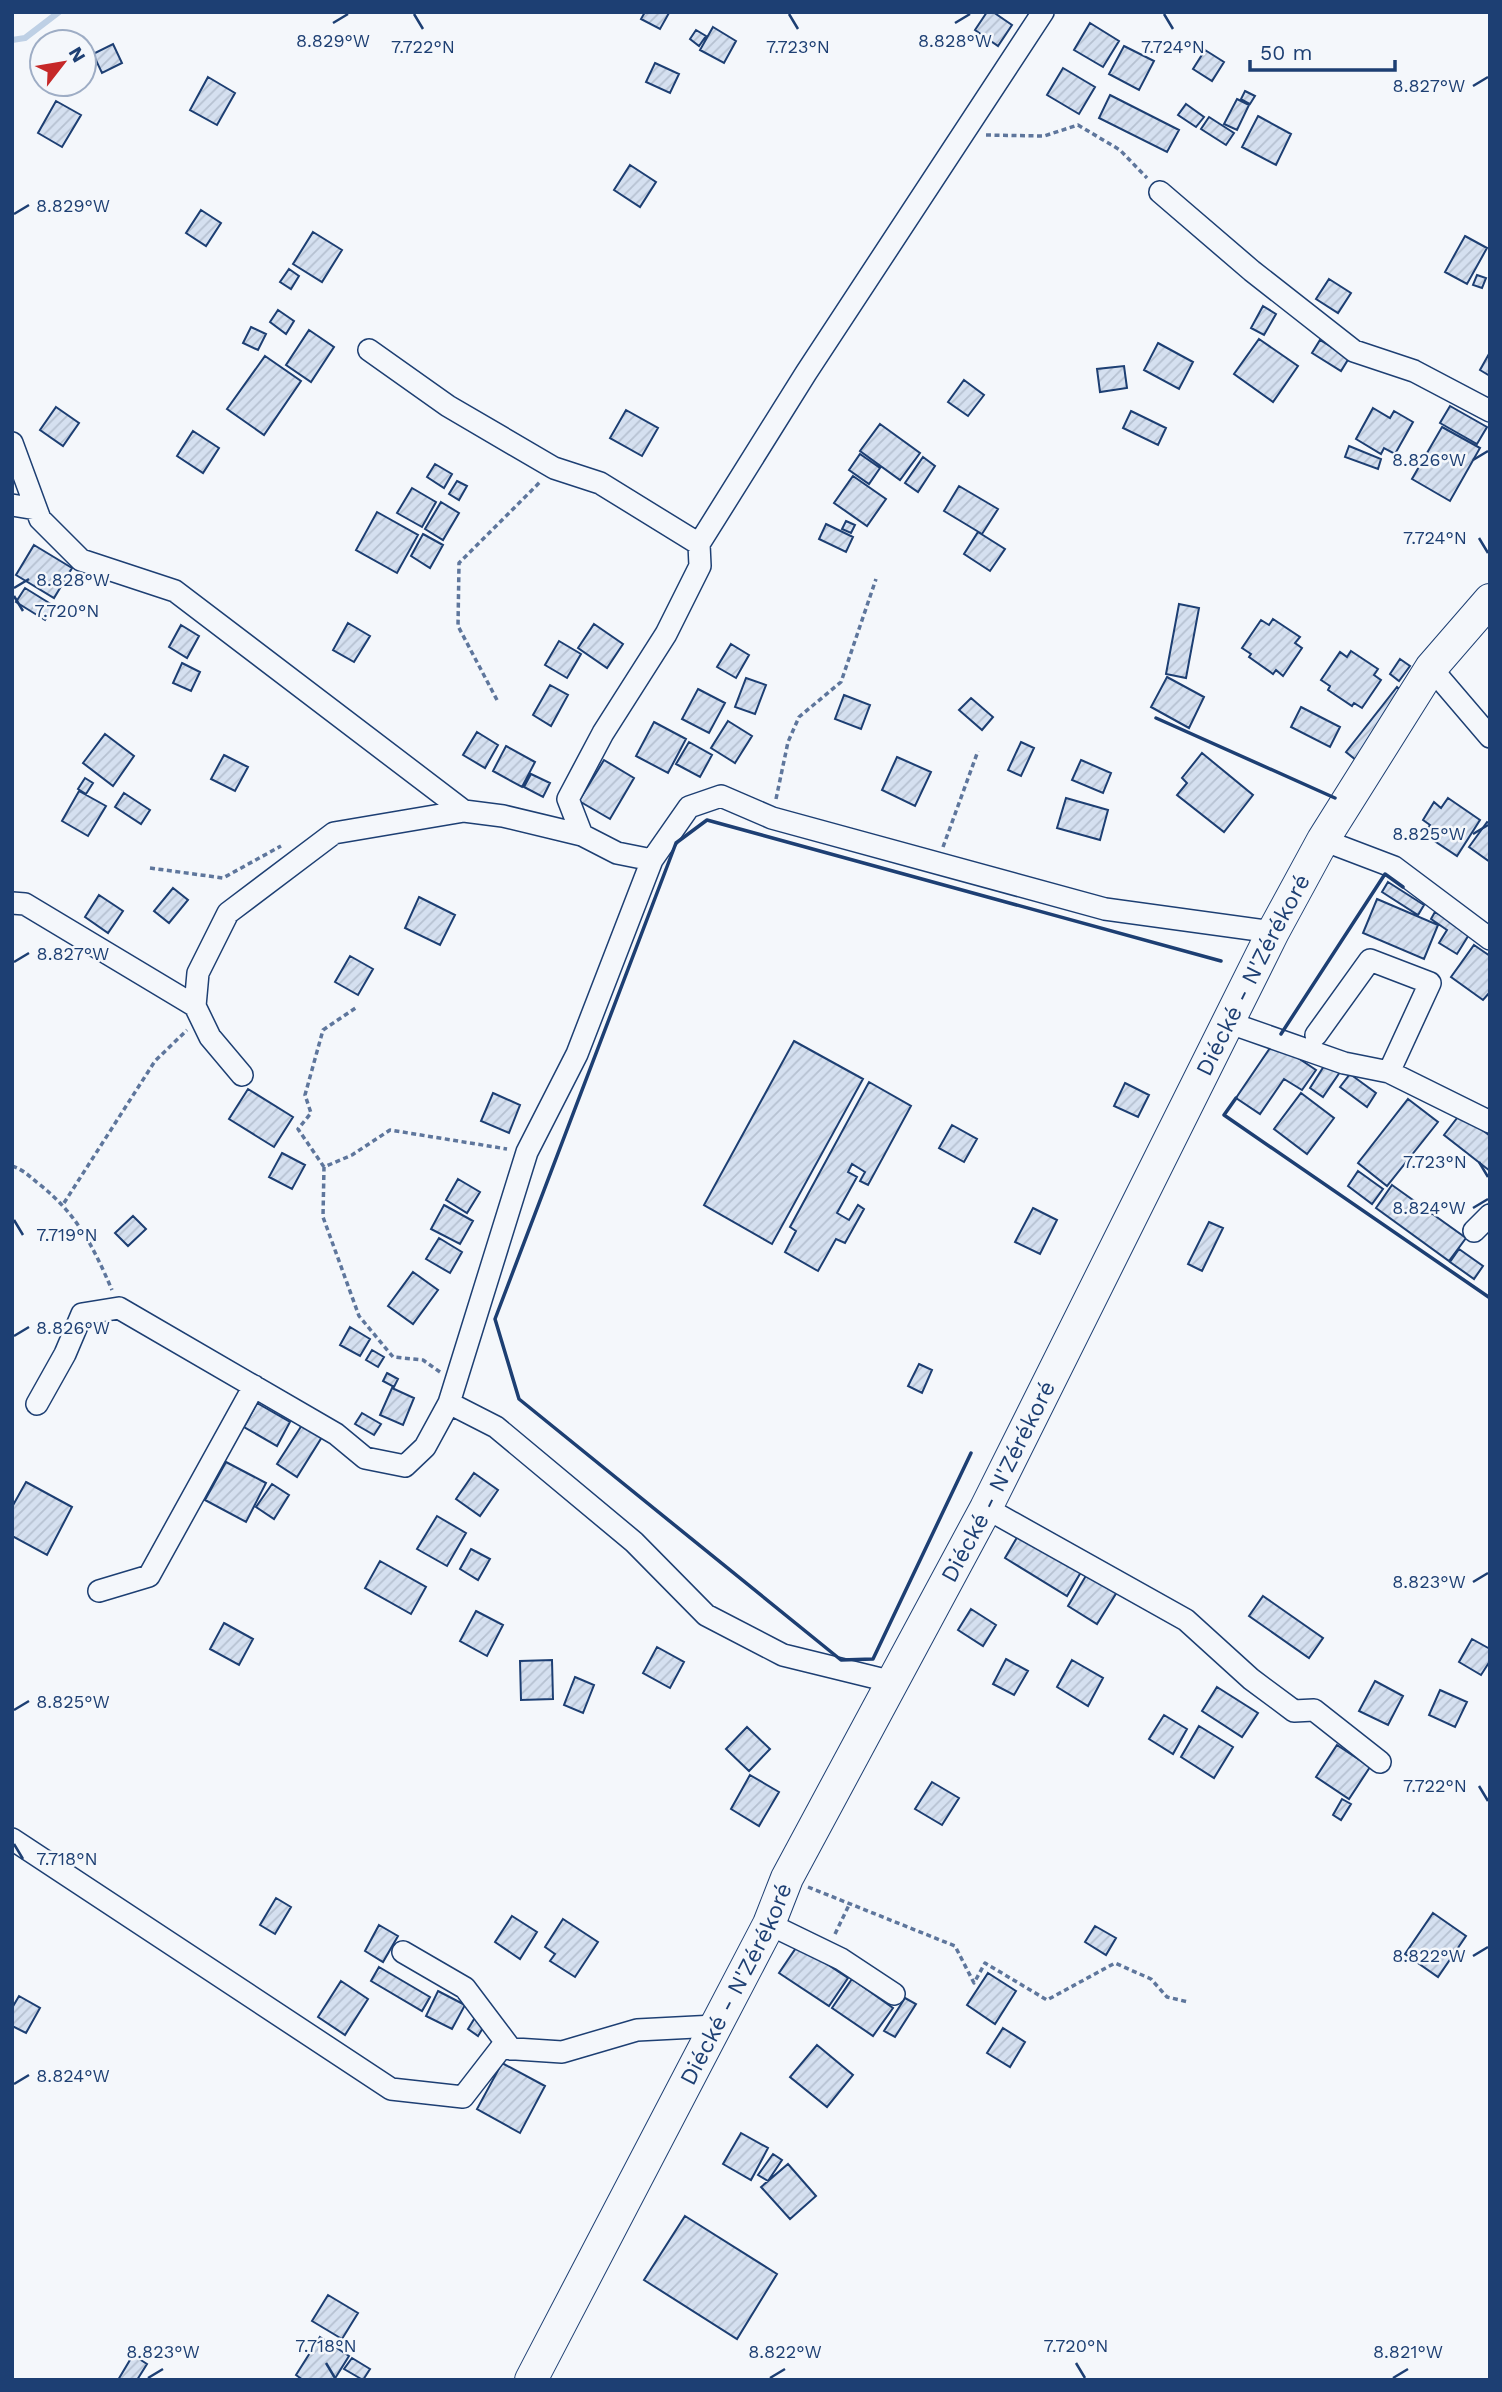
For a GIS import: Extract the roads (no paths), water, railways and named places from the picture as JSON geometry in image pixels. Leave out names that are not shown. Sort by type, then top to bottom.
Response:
[{"type":"highway","name":"Diécké - N'Zérékoré","points":[[531,2380],[769,1924],[787,1878],[986,1508],[1273,932],[1324,839],[1431,668],[1490,600]]},
{"type":"street","points":[[582,835],[568,799],[603,733],[666,634],[700,566],[699,544],[806,373],[1042,12]]},
{"type":"street","points":[[1160,192],[1252,271],[1354,351],[1414,371],[1490,411]]},
{"type":"street","points":[[369,351],[448,406],[554,468],[600,483],[699,544]]},
{"type":"street","points":[[12,443],[40,519],[81,560],[175,591],[464,811]]},
{"type":"street","points":[[12,505],[36,509]]},
{"type":"street","points":[[1431,668],[1490,737]]},
{"type":"street","points":[[37,1404],[65,1354],[82,1314],[119,1308],[336,1434],[365,1458],[405,1466],[425,1447],[453,1393],[527,1152],[577,1054],[652,860],[689,807],[721,796],[772,818],[1105,909],[1273,932]]},
{"type":"street","points":[[242,1075],[210,1037],[195,1006],[198,973],[229,913],[334,833],[464,811],[503,816],[582,835],[617,853],[652,860]]},
{"type":"street","points":[[1324,839],[1394,867],[1490,939]]},
{"type":"street","points":[[12,903],[25,904],[195,1006]]},
{"type":"street","points":[[1316,1035],[1370,960],[1430,983],[1389,1072]]},
{"type":"street","points":[[1230,1023],[1344,1063],[1389,1072],[1490,1122]]},
{"type":"street","points":[[1474,1231],[1490,1215]]},
{"type":"street","points":[[99,1591],[149,1576],[254,1386]]},
{"type":"street","points":[[453,1393],[634,1542],[706,1615],[783,1655],[893,1682]]},
{"type":"street","points":[[986,1508],[1186,1620],[1251,1679],[1294,1711],[1314,1710],[1380,1762]]},
{"type":"street","points":[[12,1839],[391,2089],[463,2097],[500,2048],[562,2052],[637,2029],[715,2026]]},
{"type":"street","points":[[769,1924],[841,1959],[894,1994]]},
{"type":"street","points":[[403,1951],[465,1988],[511,2049]]},
{"type":"waterway","points":[[12,40],[25,38],[59,12]]}]
